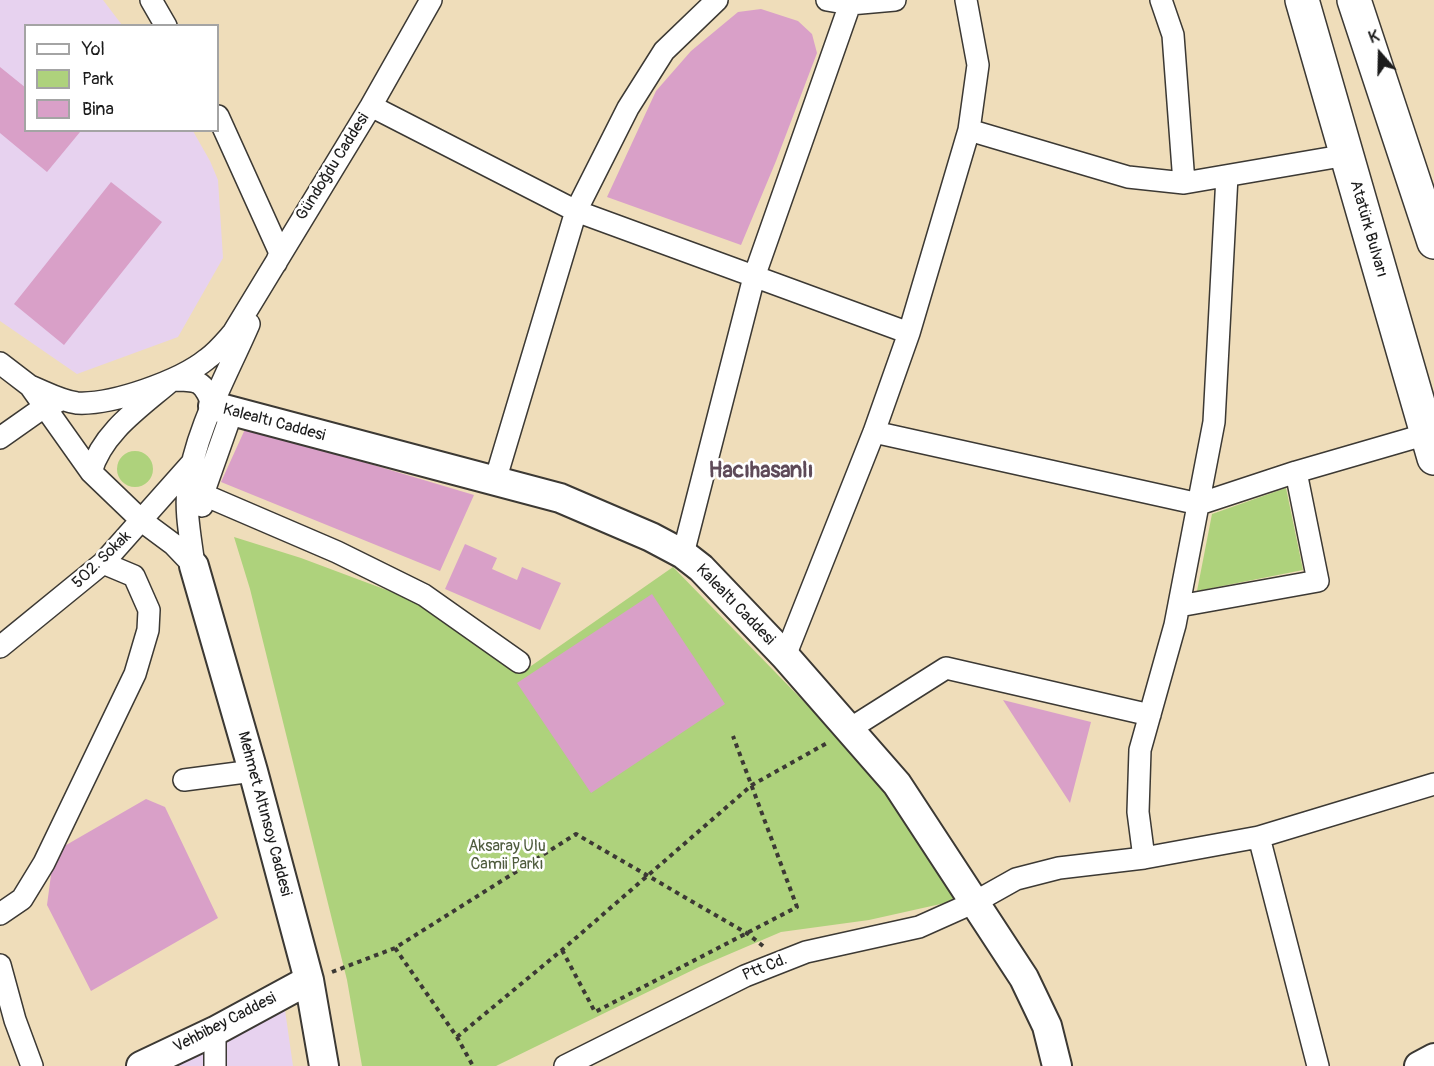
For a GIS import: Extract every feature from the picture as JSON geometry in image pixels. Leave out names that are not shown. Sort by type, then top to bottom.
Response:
[{"type":"main road","name":"Atatürk Bulvarı","points":[[1302,0],[1430,446]]},
{"type":"main road","points":[[1354,0],[1434,242]]},
{"type":"street","name":"Gündoğdu Caddesi","points":[[172,380],[207,360],[233,333],[431,0]]},
{"type":"street","points":[[495,481],[576,211],[628,108],[664,51],[717,0]]},
{"type":"street","points":[[827,0],[850,4],[895,0]]},
{"type":"street","points":[[785,656],[874,432],[909,333],[969,130],[978,65],[966,0]]},
{"type":"street","points":[[1161,0],[1173,35],[1184,183]]},
{"type":"street","points":[[683,554],[754,277],[850,4]]},
{"type":"street","points":[[370,106],[576,211],[909,333]]},
{"type":"street","points":[[196,491],[222,409],[280,253],[219,118]]},
{"type":"street","points":[[969,130],[1128,177],[1184,183],[1347,155]]},
{"type":"street","points":[[1144,858],[1138,812],[1140,750],[1179,606],[1214,422],[1227,176]]},
{"type":"street","points":[[0,363],[53,403],[91,472],[142,521],[173,544],[194,566]]},
{"type":"street","points":[[0,378],[53,403],[78,403],[121,398],[172,380],[196,380],[206,388],[222,409]]},
{"type":"street","points":[[91,472],[95,456],[116,430],[172,380]]},
{"type":"street","points":[[0,438],[53,403]]},
{"type":"street","points":[[194,566],[196,491],[193,462],[222,409]]},
{"type":"street","name":"Kalealtı Caddesi","points":[[222,409],[560,498],[651,537],[683,554],[701,568],[785,656],[897,784],[1024,978],[1047,1026],[1057,1066]]},
{"type":"street","points":[[874,432],[1199,504],[1296,472],[1430,446]]},
{"type":"street","name":"502. Sokak","points":[[0,648],[103,563],[193,462]]},
{"type":"street","points":[[1179,606],[1318,581],[1296,472]]},
{"type":"street","points":[[196,491],[337,552],[424,595],[519,662]]},
{"type":"street","points":[[0,914],[22,899],[44,863],[135,674],[148,630],[149,609],[134,576],[103,563]]},
{"type":"street","name":"Mehmet Altınsoy Caddesi","points":[[194,566],[253,771],[309,980],[324,1066]]},
{"type":"street","points":[[848,730],[946,668],[1150,715]]},
{"type":"street","points":[[184,780],[253,771]]},
{"type":"street","name":"Ptt Cd.","points":[[566,1066],[745,976],[806,952],[919,927],[975,902],[1016,879],[1059,868],[1144,858],[1259,837],[1434,784]]},
{"type":"street","points":[[1259,837],[1318,1066]]},
{"type":"street","points":[[0,965],[15,1020],[32,1066]]},
{"type":"street","name":"Vehbibey Caddesi","points":[[141,1066],[167,1059],[309,980]]},
{"type":"street","points":[[215,1031],[215,1066]]},
{"type":"street","points":[[1419,1066],[1434,1058]]},
{"type":"path","points":[[562,950],[595,1012],[797,907],[733,736]]},
{"type":"path","points":[[457,1037],[752,786],[800,758]]},
{"type":"path","points":[[309,980],[394,948],[576,834],[748,933],[783,961]]},
{"type":"path","points":[[394,948],[457,1037],[473,1066]]},
{"type":"shaded area","points":[[0,0],[103,0],[121,24],[24,24],[24,132],[194,132],[218,180],[223,258],[178,337],[77,374],[0,321]]},
{"type":"shaded area","points":[[284,1003],[293,1066],[162,1066]]},
{"type":"green space","points":[[135,451],[148,456],[153,469],[148,482],[135,487],[122,482],[117,469],[122,456]]},
{"type":"green space","points":[[1286,488],[1303,570],[1197,591],[1212,514]]},
{"type":"green space","name":"Aksaray Ulu Camii Parkı","points":[[234,537],[301,558],[432,607],[521,673],[673,567],[880,780],[963,899],[869,920],[781,932],[699,967],[496,1066],[362,1066],[347,980],[250,589]]},
{"type":"building","points":[[761,9],[798,21],[812,34],[817,53],[741,245],[607,197],[656,91],[691,51],[738,12]]},
{"type":"building","points":[[0,67],[24,86],[24,132],[80,132],[47,172],[0,133]]},
{"type":"building","points":[[111,182],[162,222],[64,345],[14,304]]},
{"type":"building","points":[[246,427],[474,495],[440,571],[221,482]]},
{"type":"building","points":[[465,544],[497,558],[492,569],[517,580],[522,567],[561,583],[540,630],[445,589]]},
{"type":"building","points":[[652,594],[725,704],[591,793],[517,683]]},
{"type":"building","points":[[1003,700],[1091,722],[1070,803]]},
{"type":"building","points":[[146,799],[165,807],[218,918],[91,991],[47,905],[54,852]]},
{"type":"district","name":"Hacıhasanlı","points":[[761,471]]}]
